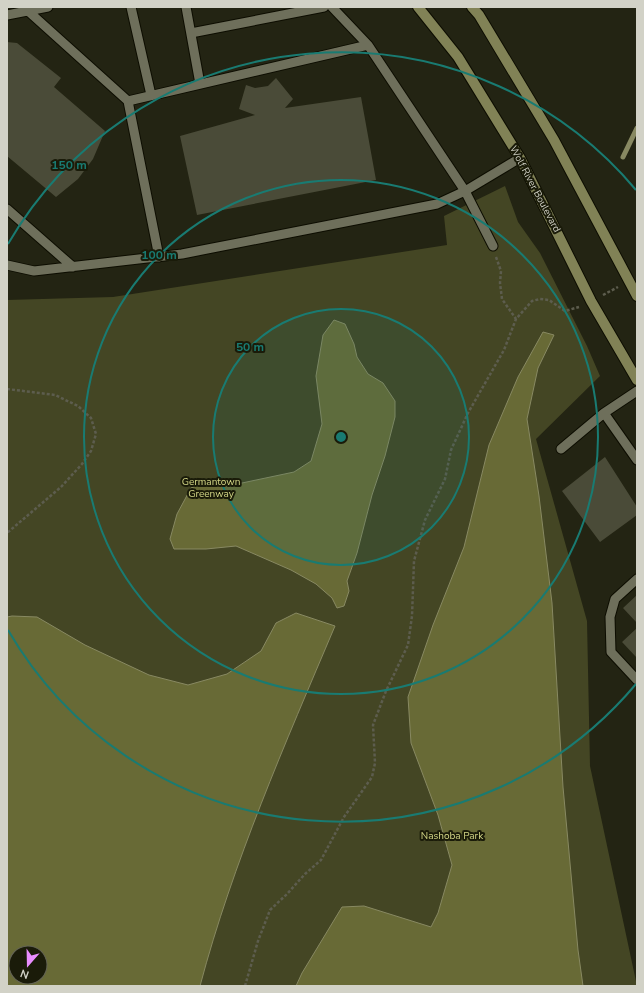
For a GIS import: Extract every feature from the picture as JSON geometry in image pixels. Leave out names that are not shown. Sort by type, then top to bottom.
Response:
[{"type":"main road","name":"Wolf River Boulevard","points":[[418,7],[458,57],[520,158],[592,301],[637,380]]},
{"type":"main road","points":[[472,7],[479,14],[554,140],[637,296]]},
{"type":"lane","points":[[7,15],[27,9],[48,7]]},
{"type":"lane","points":[[131,7],[151,96]]},
{"type":"lane","points":[[186,7],[200,84]]},
{"type":"lane","points":[[191,33],[324,7]]},
{"type":"lane","points":[[332,7],[368,45],[465,191],[493,246]]},
{"type":"lane","points":[[27,9],[128,101],[159,257]]},
{"type":"lane","points":[[128,101],[368,45]]},
{"type":"lane","points":[[7,266],[34,271],[182,254],[437,204],[465,191],[520,158]]},
{"type":"lane","points":[[7,209],[73,267]]},
{"type":"lane","points":[[561,449],[604,413],[637,391]]},
{"type":"lane","points":[[604,413],[637,460]]},
{"type":"lane","points":[[637,579],[615,599],[610,617],[611,652],[637,680]]},
{"type":"path","points":[[493,246],[501,271],[500,283],[502,299],[516,319]]},
{"type":"path","points":[[245,986],[258,941],[270,910],[305,874],[321,860],[344,817],[372,777],[375,763],[373,725],[386,691],[408,645],[412,616],[414,561],[425,520],[444,479],[451,450],[468,413],[504,350],[516,319],[532,301],[540,299],[549,300],[565,311],[592,301],[617,288],[628,280]]},
{"type":"path","points":[[7,389],[55,395],[78,406],[91,418],[96,434],[91,451],[61,488],[7,533]]},
{"type":"green space","name":"Germantown Greenway","points":[[505,186],[518,222],[540,253],[587,346],[600,376],[536,439],[587,621],[590,766],[637,986],[7,986],[7,300],[113,297],[447,245],[444,216]]},
{"type":"shaded area","points":[[334,320],[345,324],[354,344],[357,357],[368,374],[383,383],[395,401],[395,417],[385,456],[372,495],[357,553],[347,581],[349,591],[344,606],[337,608],[332,598],[316,584],[291,570],[236,546],[206,549],[174,549],[170,539],[177,514],[191,488],[208,481],[242,483],[294,472],[311,461],[322,424],[316,376],[323,335]]},
{"type":"shaded area","points":[[543,332],[554,335],[538,368],[527,419],[539,496],[552,603],[563,787],[578,950],[583,986],[296,986],[302,973],[342,907],[364,906],[431,927],[438,913],[452,865],[438,815],[411,743],[408,697],[433,625],[464,547],[489,445],[518,377]]},
{"type":"shaded area","points":[[296,613],[335,626],[279,759],[244,849],[213,940],[200,986],[7,986],[7,617],[37,617],[85,645],[149,675],[188,685],[227,674],[261,651],[276,623]]},
{"type":"building","points":[[7,42],[17,43],[61,78],[54,87],[105,131],[93,159],[78,179],[56,197],[7,156]]},
{"type":"building","points":[[276,78],[293,99],[285,108],[361,97],[376,180],[197,215],[180,136],[255,115],[239,109],[246,85],[255,88],[268,86]]},
{"type":"building","points":[[605,457],[637,507],[637,515],[600,542],[562,491]]},
{"type":"building","points":[[637,595],[637,623],[623,608]]},
{"type":"building","points":[[637,628],[637,658],[622,642]]},
{"type":"waterway","points":[[623,157],[637,128]]},
{"type":"park label","name":"Nashoba Park","points":[[452,836]]}]
